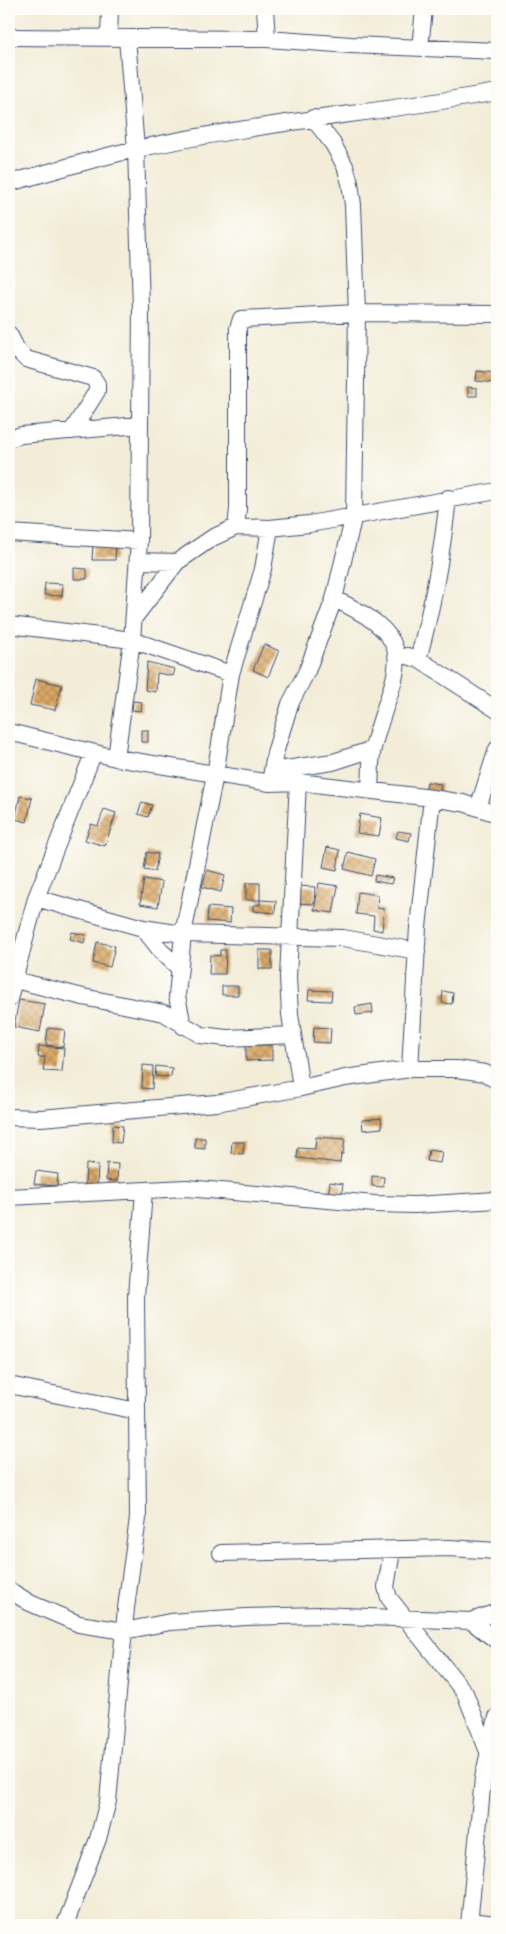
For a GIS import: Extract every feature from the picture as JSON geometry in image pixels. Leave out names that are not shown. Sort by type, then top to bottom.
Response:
[{"type":"street","points":[[109,37],[110,9]]},
{"type":"street","points":[[265,9],[267,39]]},
{"type":"street","points":[[420,48],[424,9]]},
{"type":"street","points":[[9,37],[267,39],[497,51]]},
{"type":"street","points":[[116,758],[132,640],[139,542],[141,308],[136,149],[127,38]]},
{"type":"street","points":[[9,184],[136,149],[313,118],[429,104],[497,92]]},
{"type":"street","points":[[271,777],[290,704],[307,672],[334,599],[354,516],[357,313],[350,183],[345,166],[333,144],[313,118]]},
{"type":"street","points":[[236,527],[238,510],[238,328],[241,319],[250,316],[357,313],[497,314]]},
{"type":"street","points":[[9,334],[17,350],[26,359],[93,378],[97,384],[97,391],[72,431]]},
{"type":"street","points":[[9,439],[21,435],[140,425]]},
{"type":"street","points":[[134,618],[177,562],[212,538],[236,527],[270,528],[354,516],[497,490]]},
{"type":"street","points":[[418,659],[433,604],[448,498]]},
{"type":"street","points":[[183,1026],[177,996],[182,934],[215,775],[231,674],[263,569],[270,528]]},
{"type":"street","points":[[9,533],[139,542]]},
{"type":"street","points":[[138,561],[177,562]]},
{"type":"street","points":[[334,599],[370,618],[387,632],[397,653],[395,680],[373,749],[370,790]]},
{"type":"street","points":[[9,625],[132,640],[231,674]]},
{"type":"street","points":[[397,653],[418,659],[497,710]]},
{"type":"street","points":[[9,732],[93,754],[215,775],[271,777],[432,798],[497,814]]},
{"type":"street","points":[[271,777],[333,762],[373,749]]},
{"type":"street","points":[[478,808],[497,749]]},
{"type":"street","points":[[9,999],[36,898],[93,754]]},
{"type":"street","points":[[298,782],[288,978],[293,1035],[301,1088]]},
{"type":"street","points":[[410,1069],[417,951],[432,798]]},
{"type":"street","points":[[36,898],[143,928],[182,934],[290,935],[343,938],[417,951]]},
{"type":"street","points":[[143,928],[161,951],[180,970]]},
{"type":"street","points":[[15,980],[83,997],[164,1013],[201,1035],[226,1038],[293,1035]]},
{"type":"street","points":[[164,1013],[177,996]]},
{"type":"street","points":[[9,1117],[50,1117],[216,1103],[345,1078],[410,1069],[457,1069],[485,1072],[497,1081]]},
{"type":"street","points":[[9,1197],[186,1188],[330,1201],[416,1205],[497,1200]]},
{"type":"street","points":[[65,1925],[98,1839],[108,1801],[124,1631],[138,1518],[136,1297],[144,1191]]},
{"type":"street","points":[[9,1386],[137,1411]]},
{"type":"street","points":[[221,1553],[392,1551],[449,1548],[497,1551]]},
{"type":"street","points":[[392,1551],[386,1587],[389,1598],[465,1693],[489,1754]]},
{"type":"street","points":[[9,1590],[30,1604],[79,1624],[124,1631],[170,1622],[246,1617],[318,1615],[471,1620],[497,1612]]},
{"type":"street","points":[[471,1620],[497,1641]]},
{"type":"street","points":[[497,1717],[489,1754],[490,1780],[469,1923],[497,1924]]},
{"type":"building","points":[[477,371],[497,373],[497,383],[476,381]]},
{"type":"building","points":[[468,387],[477,388],[477,396],[468,396]]},
{"type":"building","points":[[93,544],[116,544],[115,560],[92,560]]},
{"type":"building","points":[[74,568],[87,569],[87,579],[74,579]]},
{"type":"building","points":[[45,583],[63,584],[62,596],[44,595]]},
{"type":"building","points":[[264,644],[279,651],[268,677],[253,670]]},
{"type":"building","points":[[147,662],[175,669],[173,676],[157,673],[156,692],[145,690]]},
{"type":"building","points":[[36,679],[62,685],[55,710],[30,705]]},
{"type":"building","points":[[133,701],[142,702],[141,711],[132,710]]},
{"type":"building","points":[[141,730],[148,730],[148,742],[141,742]]},
{"type":"building","points":[[427,782],[441,784],[440,795],[425,792]]},
{"type":"building","points":[[20,796],[32,798],[27,822],[15,819]]},
{"type":"building","points":[[142,802],[152,805],[148,817],[138,814]]},
{"type":"building","points":[[104,809],[116,813],[105,846],[85,840],[91,824],[98,826]]},
{"type":"building","points":[[360,814],[382,818],[379,836],[357,833]]},
{"type":"building","points":[[398,831],[411,833],[409,841],[396,838]]},
{"type":"building","points":[[327,847],[340,850],[337,870],[323,867]]},
{"type":"building","points":[[147,852],[158,854],[155,871],[144,869]]},
{"type":"building","points":[[348,852],[375,859],[371,876],[344,869]]},
{"type":"building","points":[[207,870],[225,875],[221,892],[202,887]]},
{"type":"building","points":[[375,875],[393,878],[391,884],[374,881]]},
{"type":"building","points":[[144,879],[162,882],[158,907],[140,904]]},
{"type":"building","points":[[246,883],[260,883],[260,900],[246,900]]},
{"type":"building","points":[[319,883],[338,886],[333,913],[314,910]]},
{"type":"building","points":[[298,886],[315,887],[314,904],[296,903]]},
{"type":"building","points":[[358,892],[378,895],[377,908],[384,909],[382,931],[373,929],[374,916],[356,914]]},
{"type":"building","points":[[260,900],[276,901],[275,913],[253,911],[253,905],[260,905]]},
{"type":"building","points":[[208,907],[231,909],[230,923],[207,921]]},
{"type":"building","points":[[72,932],[86,935],[84,943],[70,939]]},
{"type":"building","points":[[97,942],[115,946],[110,967],[93,963]]},
{"type":"building","points":[[220,950],[226,950],[225,974],[209,974],[210,955],[220,956]]},
{"type":"building","points":[[259,950],[272,950],[272,969],[259,969]]},
{"type":"building","points":[[222,986],[238,986],[238,995],[222,995]]},
{"type":"building","points":[[309,990],[332,991],[331,1001],[308,1000]]},
{"type":"building","points":[[443,991],[453,993],[452,1004],[442,1003]]},
{"type":"building","points":[[19,1000],[45,1004],[40,1032],[14,1027]]},
{"type":"building","points":[[372,1004],[373,1013],[356,1015],[355,1007]]},
{"type":"building","points":[[314,1027],[331,1028],[330,1043],[313,1042]]},
{"type":"building","points":[[48,1028],[65,1030],[63,1047],[46,1045]]},
{"type":"building","points":[[246,1045],[272,1045],[272,1060],[246,1061]]},
{"type":"building","points":[[39,1046],[64,1048],[62,1072],[43,1071],[45,1057],[38,1057]]},
{"type":"building","points":[[143,1065],[153,1066],[152,1089],[142,1088]]},
{"type":"building","points":[[156,1066],[172,1068],[171,1077],[155,1076]]},
{"type":"building","points":[[381,1118],[382,1128],[363,1130],[362,1120]]},
{"type":"building","points":[[113,1125],[123,1126],[121,1143],[112,1142]]},
{"type":"building","points":[[316,1137],[345,1139],[340,1163],[297,1158],[298,1148],[315,1149]]},
{"type":"building","points":[[195,1138],[205,1138],[205,1149],[195,1148]]},
{"type":"building","points":[[232,1142],[244,1142],[243,1154],[231,1153]]},
{"type":"building","points":[[429,1150],[442,1152],[440,1163],[427,1161]]},
{"type":"building","points":[[107,1163],[118,1164],[117,1181],[106,1180]]},
{"type":"building","points":[[86,1164],[98,1165],[97,1187],[85,1186]]},
{"type":"building","points":[[36,1171],[58,1174],[57,1186],[34,1184]]},
{"type":"building","points":[[372,1176],[384,1177],[383,1187],[372,1186]]},
{"type":"building","points":[[330,1182],[343,1184],[341,1197],[328,1196]]}]
